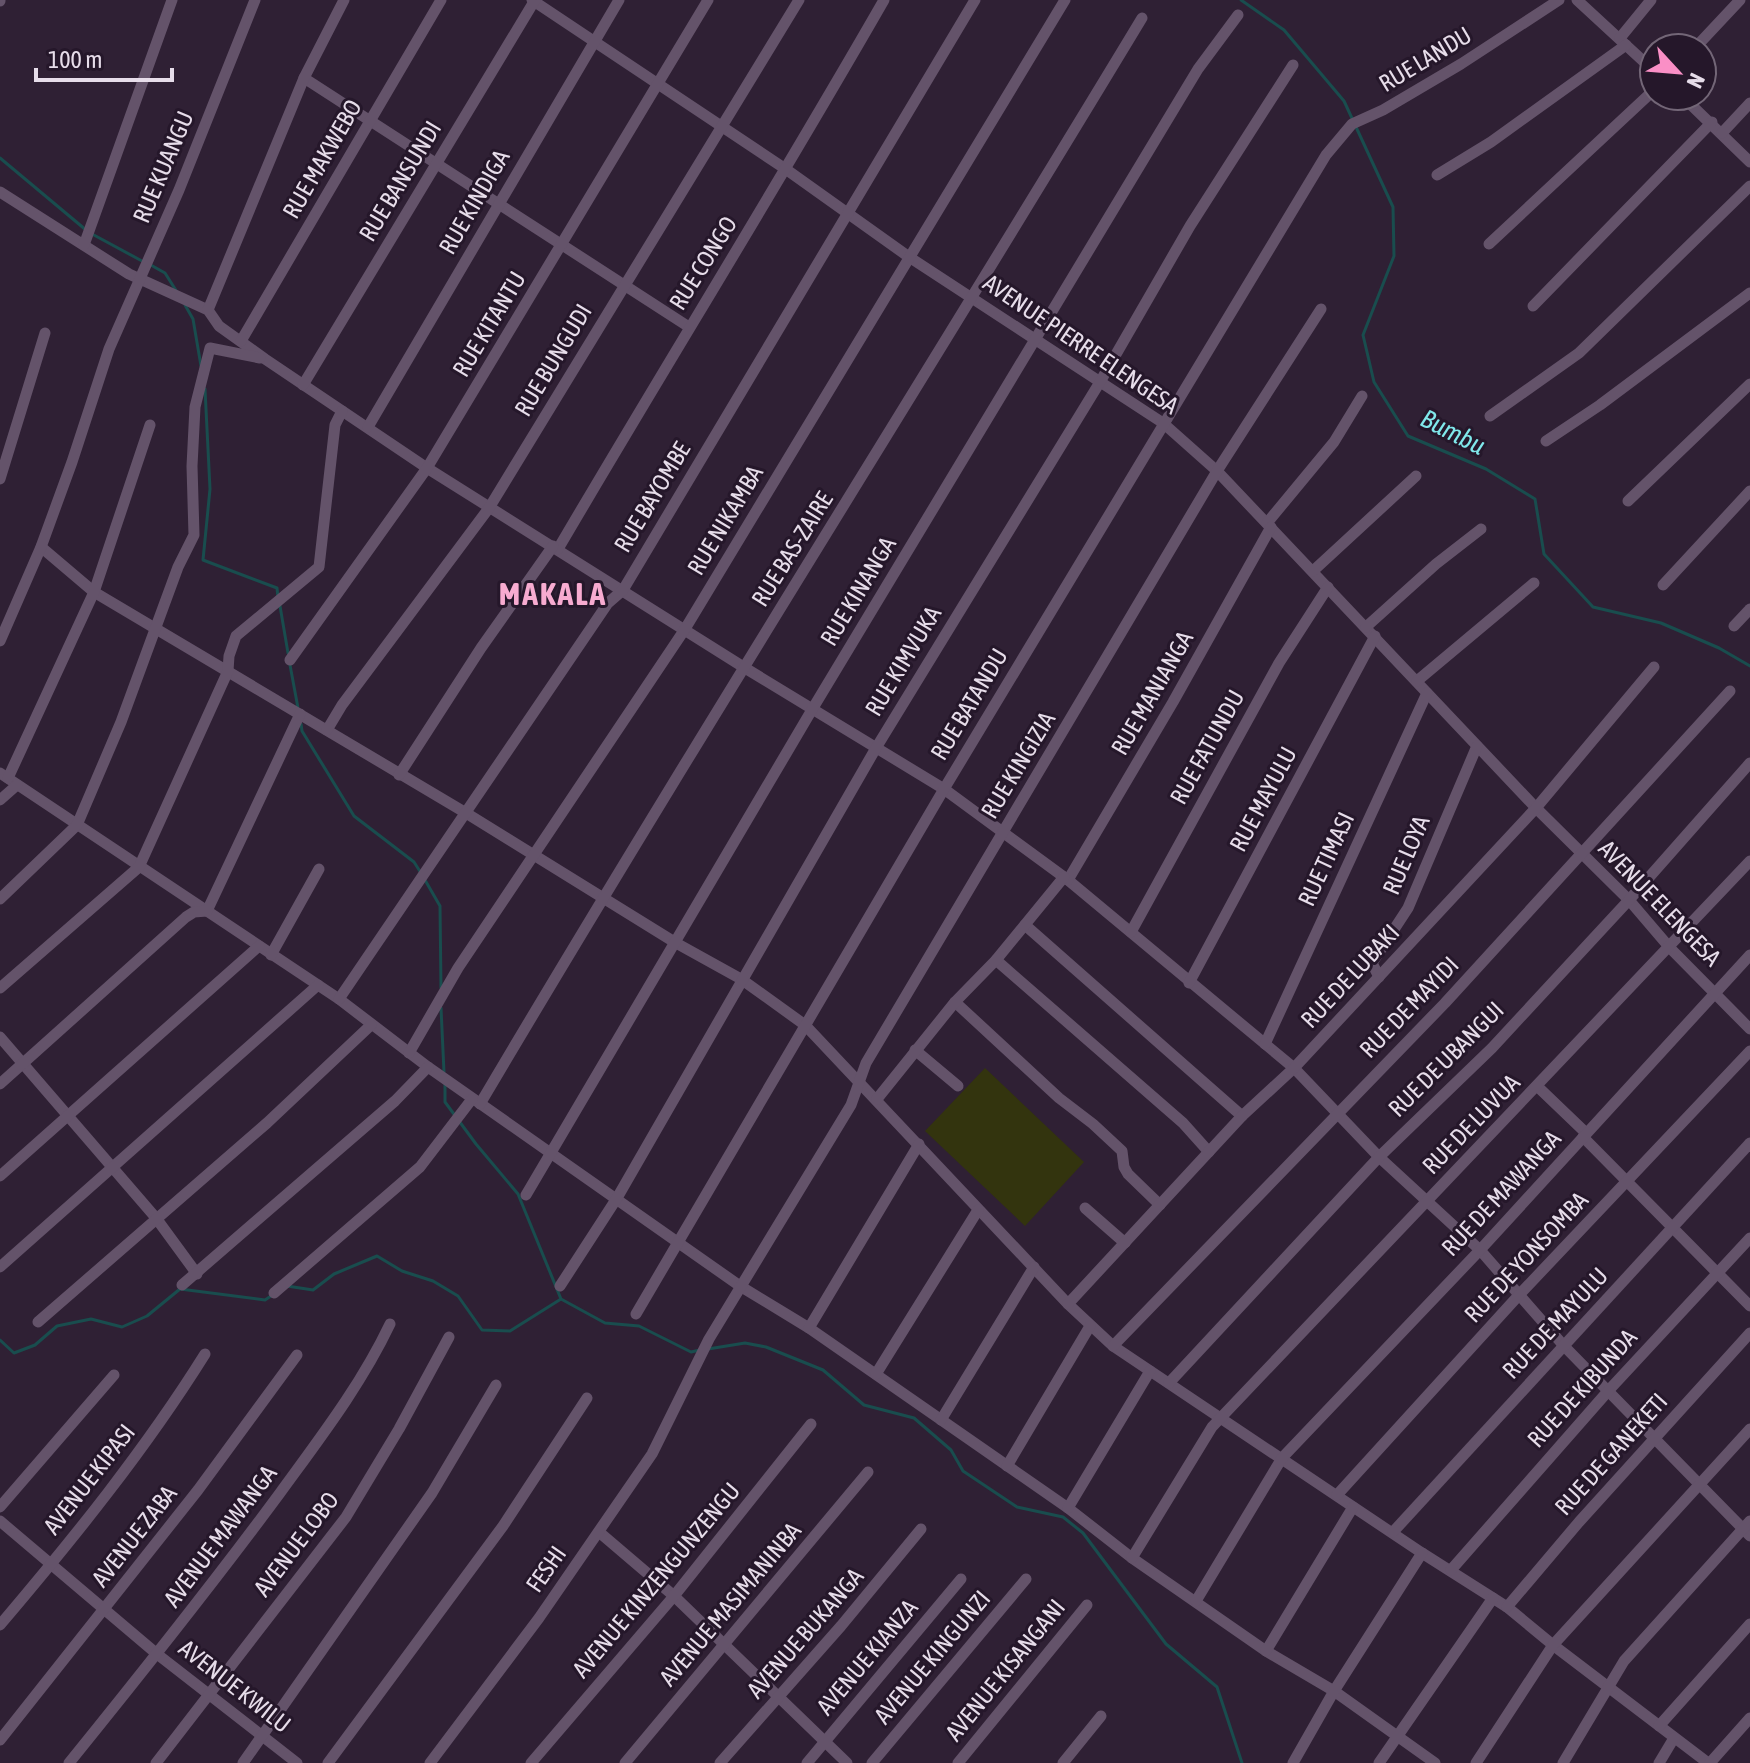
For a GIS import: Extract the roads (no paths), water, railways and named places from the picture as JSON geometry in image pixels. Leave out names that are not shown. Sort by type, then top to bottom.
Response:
[{"type":"street","points":[[84,245],[172,0]]},
{"type":"street","name":"RUE KUANGU","points":[[0,641],[41,547],[109,349],[179,190],[255,0]]},
{"type":"street","points":[[208,310],[304,78],[344,0]]},
{"type":"street","name":"RUE MAKWEBO","points":[[241,341],[441,0]]},
{"type":"street","name":"AVENUE PIERRE ELENGESA","points":[[534,0],[787,170],[909,257],[1163,423],[1217,471],[1536,808]]},
{"type":"street","name":"RUE BANSUNDI","points":[[303,385],[534,0]]},
{"type":"street","name":"RUE KINDIGA","points":[[368,427],[619,0]]},
{"type":"street","name":"RUE KITANTU","points":[[290,660],[427,468],[708,0]]},
{"type":"street","name":"RUE BUNGUDI","points":[[327,730],[351,693],[489,508],[799,0]]},
{"type":"street","name":"RUE CONGO","points":[[399,775],[481,648],[556,548],[787,170],[884,0]]},
{"type":"street","name":"RUE BAYOMBE","points":[[339,999],[608,603],[623,590],[975,0]]},
{"type":"street","name":"RUE NIKAMBA","points":[[409,1053],[458,968],[685,629],[1065,0]]},
{"type":"street","name":"RUE LANDU","points":[[1356,122],[1383,110],[1461,64],[1559,0]]},
{"type":"street","points":[[1577,0],[1638,56]]},
{"type":"street","points":[[1437,175],[1491,142],[1623,42],[1651,0]]},
{"type":"street","points":[[1710,32],[1740,0]]},
{"type":"street","name":"RUE KINANGA","points":[[526,1195],[813,708],[1198,69],[1238,15]]},
{"type":"street","name":"RUE BAS-ZAIRE","points":[[274,1293],[420,1167],[476,1101],[973,299],[1142,18]]},
{"type":"street","name":"RUE KIMVUKA","points":[[560,1286],[617,1198],[876,748],[1100,382],[1190,226],[1293,65]]},
{"type":"street","points":[[304,78],[689,327]]},
{"type":"street","points":[[1722,133],[1750,103]]},
{"type":"street","points":[[1489,244],[1638,105]]},
{"type":"street","points":[[1700,112],[1750,162]]},
{"type":"street","name":"RUE BATANDU","points":[[636,1314],[1163,423],[1326,155],[1356,122]]},
{"type":"street","points":[[1533,306],[1712,122]]},
{"type":"street","points":[[1490,416],[1579,353],[1750,186]]},
{"type":"street","points":[[0,192],[139,279],[208,310],[219,326],[427,468],[944,789],[1066,879],[1294,1068],[1379,1157],[1480,1250],[1564,1346],[1748,1529],[1624,1661],[1563,1763]]},
{"type":"street","points":[[1546,441],[1600,405],[1750,293]]},
{"type":"street","name":"RUE KINGIZIA","points":[[740,1286],[851,1105],[866,1063],[1217,471],[1321,309]]},
{"type":"street","points":[[0,479],[45,333]]},
{"type":"street","points":[[0,899],[77,825],[121,722],[178,567],[194,535],[192,466],[195,407],[210,348],[265,359]]},
{"type":"street","points":[[1628,501],[1750,384]]},
{"type":"street","name":"RUE MANIANGA","points":[[877,1099],[955,1002],[1066,879],[1173,702],[1269,525],[1334,442],[1362,396]]},
{"type":"street","points":[[0,988],[139,867],[228,671],[236,636],[319,567],[335,425],[342,411]]},
{"type":"street","points":[[0,800],[94,592],[150,425]]},
{"type":"street","points":[[1313,571],[1416,476]]},
{"type":"street","points":[[1663,585],[1750,491]]},
{"type":"street","points":[[1366,627],[1436,564],[1481,529]]},
{"type":"street","points":[[41,547],[94,592],[466,813],[601,899],[741,979],[805,1025],[1068,1304],[1113,1346],[1507,1607],[1709,1763],[1750,1718]]},
{"type":"street","points":[[1417,681],[1534,583]]},
{"type":"street","name":"RUE FATUNDU","points":[[1131,932],[1279,663],[1328,587]]},
{"type":"street","points":[[1734,626],[1750,609]]},
{"type":"street","name":"RUE MAYULU","points":[[1189,983],[1375,636]]},
{"type":"street","name":"RUE DE LUBAKI","points":[[1068,1304],[1242,1116],[1294,1068],[1536,808],[1654,667]]},
{"type":"street","name":"RUE DE MAYIDI","points":[[1113,1346],[1445,1003],[1730,691]]},
{"type":"street","name":"RUE TIMASI","points":[[1265,1044],[1427,693]]},
{"type":"street","points":[[207,911],[300,714]]},
{"type":"street","name":"RUE LOYA","points":[[1379,977],[1372,963],[1408,908],[1477,746]]},
{"type":"street","name":"RUE DE UBANGUI","points":[[1169,1383],[1379,1157],[1492,1048],[1750,763]]},
{"type":"street","points":[[8,778],[339,999],[428,1067],[740,1286],[809,1328],[1068,1508],[1132,1558],[1266,1651],[1334,1691],[1435,1763]]},
{"type":"street","name":"AVENUE ELENGESA","points":[[1536,808],[1629,900],[1670,948],[1750,1029]]},
{"type":"street","name":"RUE DE LUVUA","points":[[1132,1558],[1205,1436],[1750,861]]},
{"type":"street","points":[[271,955],[319,869]]},
{"type":"street","points":[[0,1084],[190,914],[207,911]]},
{"type":"street","points":[[1025,925],[1242,1116]]},
{"type":"street","points":[[0,1176],[259,946]]},
{"type":"street","name":"RUE DE MAWANGA","points":[[1196,1601],[1282,1458],[1480,1250],[1750,955]]},
{"type":"street","points":[[996,960],[1183,1123],[1209,1152]]},
{"type":"street","points":[[0,1267],[318,985]]},
{"type":"street","points":[[955,1002],[1122,1151],[1128,1174],[1160,1205]]},
{"type":"street","points":[[38,1322],[267,1123],[371,1025]]},
{"type":"street","points":[[0,1037],[156,1218],[197,1274]]},
{"type":"street","points":[[915,1050],[958,1086]]},
{"type":"street","name":"RUE DE YONSOMBA","points":[[1337,1495],[1519,1295],[1750,1051]]},
{"type":"street","points":[[182,1285],[395,1101],[428,1067]]},
{"type":"street","points":[[1538,1087],[1750,1306]]},
{"type":"street","name":"RUE DE MAYULU","points":[[1393,1532],[1750,1143]]},
{"type":"street","points":[[809,1328],[919,1144]]},
{"type":"street","points":[[1085,1208],[1125,1243]]},
{"type":"street","points":[[876,1374],[978,1210]]},
{"type":"street","name":"RUE DE KIBUNDA","points":[[1451,1570],[1609,1390],[1750,1238]]},
{"type":"street","points":[[941,1420],[1034,1267]]},
{"type":"street","name":"FESHI","points":[[430,1763],[539,1618],[652,1454],[709,1339],[740,1286]]},
{"type":"street","name":"AVENUE MAWANGA","points":[[69,1763],[211,1587],[364,1376],[390,1324]]},
{"type":"street","points":[[1007,1466],[1090,1326]]},
{"type":"street","name":"RUE DE GANEKETI","points":[[1507,1607],[1750,1333]]},
{"type":"street","name":"AVENUE LOBO","points":[[156,1763],[346,1517],[384,1456],[449,1337]]},
{"type":"street","name":"AVENUE KIPASI","points":[[0,1625],[51,1565],[158,1427],[205,1354]]},
{"type":"street","name":"AVENUE ZABA","points":[[0,1740],[252,1419],[297,1355]]},
{"type":"street","points":[[1068,1508],[1150,1371]]},
{"type":"street","points":[[0,1507],[114,1375]]},
{"type":"street","points":[[243,1763],[432,1493],[496,1385]]},
{"type":"street","points":[[328,1763],[503,1526],[587,1398]]},
{"type":"street","name":"AVENUE KINZENGUNZENGU","points":[[531,1763],[674,1596],[811,1424]]},
{"type":"street","points":[[1476,1763],[1553,1645],[1750,1429]]},
{"type":"street","name":"AVENUE MASIMANINBA","points":[[625,1763],[868,1472]]},
{"type":"street","points":[[1266,1651],[1353,1507]]},
{"type":"street","name":"AVENUE KWILU","points":[[0,1521],[157,1654],[297,1763]]},
{"type":"street","name":"AVENUE BUKANGA","points":[[720,1763],[779,1698],[921,1529]]},
{"type":"street","points":[[599,1532],[674,1596],[847,1763]]},
{"type":"street","points":[[1293,1763],[1334,1691],[1422,1553]]},
{"type":"street","name":"AVENUE KIANZA","points":[[807,1763],[961,1579]]},
{"type":"street","name":"AVENUE KINGUNZI","points":[[872,1763],[1026,1579]]},
{"type":"street","points":[[1379,1763],[1493,1598]]},
{"type":"street","name":"AVENUE KISANGANI","points":[[958,1763],[1087,1605]]},
{"type":"street","points":[[1659,1726],[1750,1624]]},
{"type":"street","points":[[1063,1763],[1101,1716]]},
{"type":"street","points":[[1659,1763],[1674,1738]]},
{"type":"waterway","name":"Bumbu","points":[[1241,0],[1284,30],[1344,101],[1393,207],[1394,256],[1363,335],[1374,382],[1408,436],[1486,469],[1535,499],[1544,554],[1593,607],[1661,623],[1719,648],[1750,666]]},
{"type":"waterway","points":[[0,158],[86,230]]},
{"type":"waterway","points":[[92,234],[142,261]]},
{"type":"waterway","points":[[149,264],[165,273],[177,292]]},
{"type":"waterway","points":[[185,305],[193,319],[201,366]]},
{"type":"waterway","points":[[205,389],[210,489],[203,560],[277,588],[278,598]]},
{"type":"waterway","points":[[280,606],[288,653]]},
{"type":"waterway","points":[[290,665],[298,708]]},
{"type":"waterway","points":[[301,724],[302,731],[354,816],[414,862],[421,873]]},
{"type":"waterway","points":[[425,880],[440,906],[441,988]]},
{"type":"waterway","points":[[441,1008],[444,1072]]},
{"type":"waterway","points":[[445,1084],[445,1102],[518,1194],[561,1299],[605,1323],[639,1326],[691,1352],[700,1350]]},
{"type":"waterway","points":[[287,1286],[313,1290],[334,1274],[377,1256],[458,1296],[482,1330],[510,1331],[561,1299]]},
{"type":"waterway","points":[[0,1340],[14,1353],[35,1345],[57,1326],[91,1319],[122,1327],[147,1316],[180,1289],[265,1300],[271,1296]]},
{"type":"waterway","points":[[708,1349],[745,1343],[766,1347],[823,1370],[864,1405],[914,1418],[951,1450],[963,1471],[1017,1507],[1063,1517],[1083,1533],[1166,1644],[1217,1687],[1242,1763]]},
{"type":"district","name":"MAKALA","points":[[553,593]]}]
